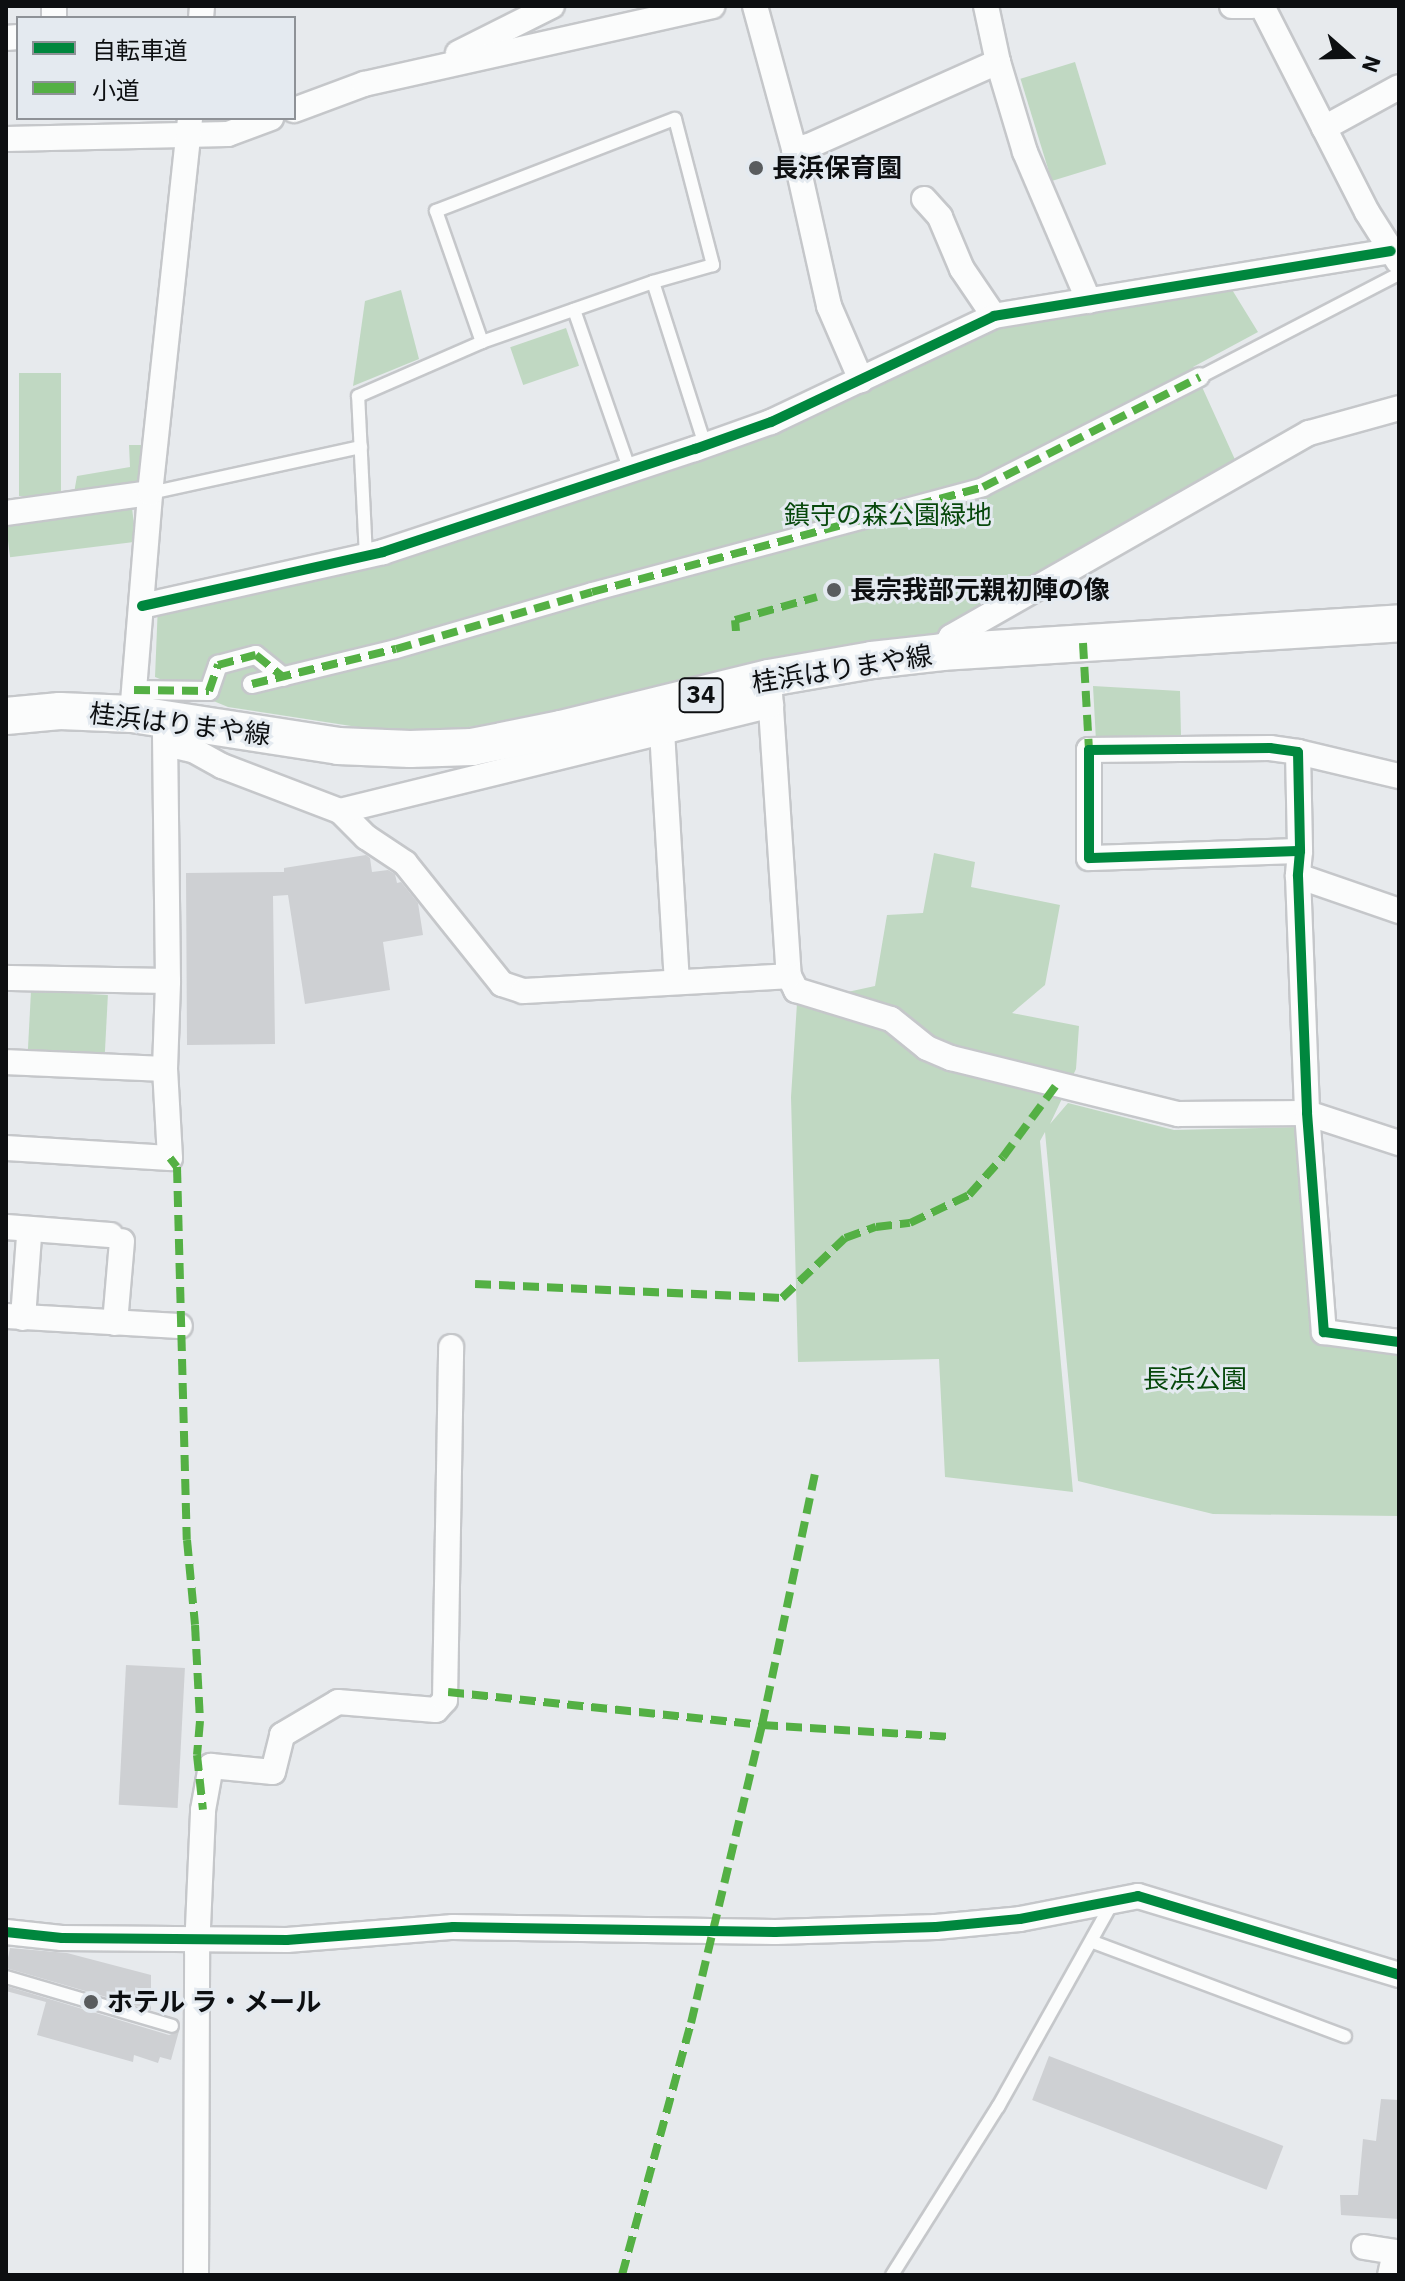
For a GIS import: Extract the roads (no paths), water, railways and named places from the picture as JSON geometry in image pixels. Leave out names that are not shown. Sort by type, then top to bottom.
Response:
[{"type":"main road","name":"桂浜はりまや線","points":[[6,716],[60,711],[149,716],[338,746],[410,749],[472,747],[770,692],[943,652],[1399,623]]},
{"type":"street","points":[[427,69],[552,6]]},
{"type":"street","points":[[296,109],[364,84],[680,10],[712,6]]},
{"type":"street","points":[[755,6],[794,149],[829,306],[861,380]]},
{"type":"street","points":[[986,6],[998,62],[1025,152],[1089,301]]},
{"type":"street","points":[[1232,6],[1252,6]]},
{"type":"street","points":[[142,606],[366,557],[630,471],[771,422],[994,316],[1396,262],[1262,6]]},
{"type":"street","points":[[794,149],[809,146],[998,62]]},
{"type":"street","points":[[1324,128],[1399,87]]},
{"type":"street","points":[[6,139],[189,127],[228,134],[266,120]]},
{"type":"street","points":[[6,1148],[170,1158],[165,1069],[168,981],[142,606],[150,493],[189,127]]},
{"type":"street","points":[[924,199],[940,217],[962,269],[994,316]]},
{"type":"street","points":[[252,684],[396,649],[592,592],[983,487],[1200,377]]},
{"type":"street","points":[[943,652],[951,637],[1309,433],[1399,408]]},
{"type":"street","points":[[6,513],[150,493]]},
{"type":"street","points":[[149,716],[209,691],[218,665],[256,655],[283,677]]},
{"type":"street","points":[[340,811],[662,731],[770,692],[789,976],[796,990],[891,1019],[927,1048],[951,1058],[1178,1114],[1307,1113],[1399,1143]]},
{"type":"street","points":[[149,716],[193,750],[222,766],[340,811],[366,837],[405,863],[502,984],[523,991],[789,976]]},
{"type":"street","points":[[662,731],[677,980]]},
{"type":"street","points":[[1300,851],[1089,858],[1089,750],[1270,748],[1399,776]]},
{"type":"street","points":[[1298,752],[1298,876],[1307,1113],[1324,1332],[1399,1342]]},
{"type":"street","points":[[1298,876],[1399,911]]},
{"type":"street","points":[[6,978],[168,981]]},
{"type":"street","points":[[6,1062],[165,1069]]},
{"type":"street","points":[[115,1323],[116,1238],[17,1232],[14,1317],[115,1323],[180,1326]]},
{"type":"street","points":[[196,2275],[198,1939],[203,1810],[211,1766],[273,1772],[282,1735],[338,1702],[436,1710],[445,1700],[451,1347]]},
{"type":"street","points":[[6,1932],[62,1938],[298,1939],[453,1927],[775,1932],[921,1928],[1020,1919],[1138,1896],[1399,1975]]},
{"type":"street","points":[[1364,2247],[1395,2252],[1390,2275]]},
{"type":"lane","points":[[366,557],[358,396],[482,342],[653,282],[713,265],[675,119],[436,211],[482,342]]},
{"type":"lane","points":[[1200,377],[1396,262]]},
{"type":"lane","points":[[653,282],[705,445]]},
{"type":"lane","points":[[574,310],[630,471]]},
{"type":"lane","points":[[150,493],[361,447]]},
{"type":"lane","points":[[892,2275],[998,2107],[1093,1942],[1112,1903]]},
{"type":"lane","points":[[1093,1942],[1345,2036]]},
{"type":"lane","points":[[6,1977],[172,2026]]},
{"type":"place","name":"長浜保育園","points":[[756,168]]},
{"type":"place","name":"長宗我部元親初陣の像","points":[[834,590]]},
{"type":"place","name":"ホテル ラ・メール","points":[[91,2002]]},
{"type":"park label","name":"鎮守の森公園緑地","points":[[888,515]]},
{"type":"park label","name":"長浜公園","points":[[1195,1379]]}]
